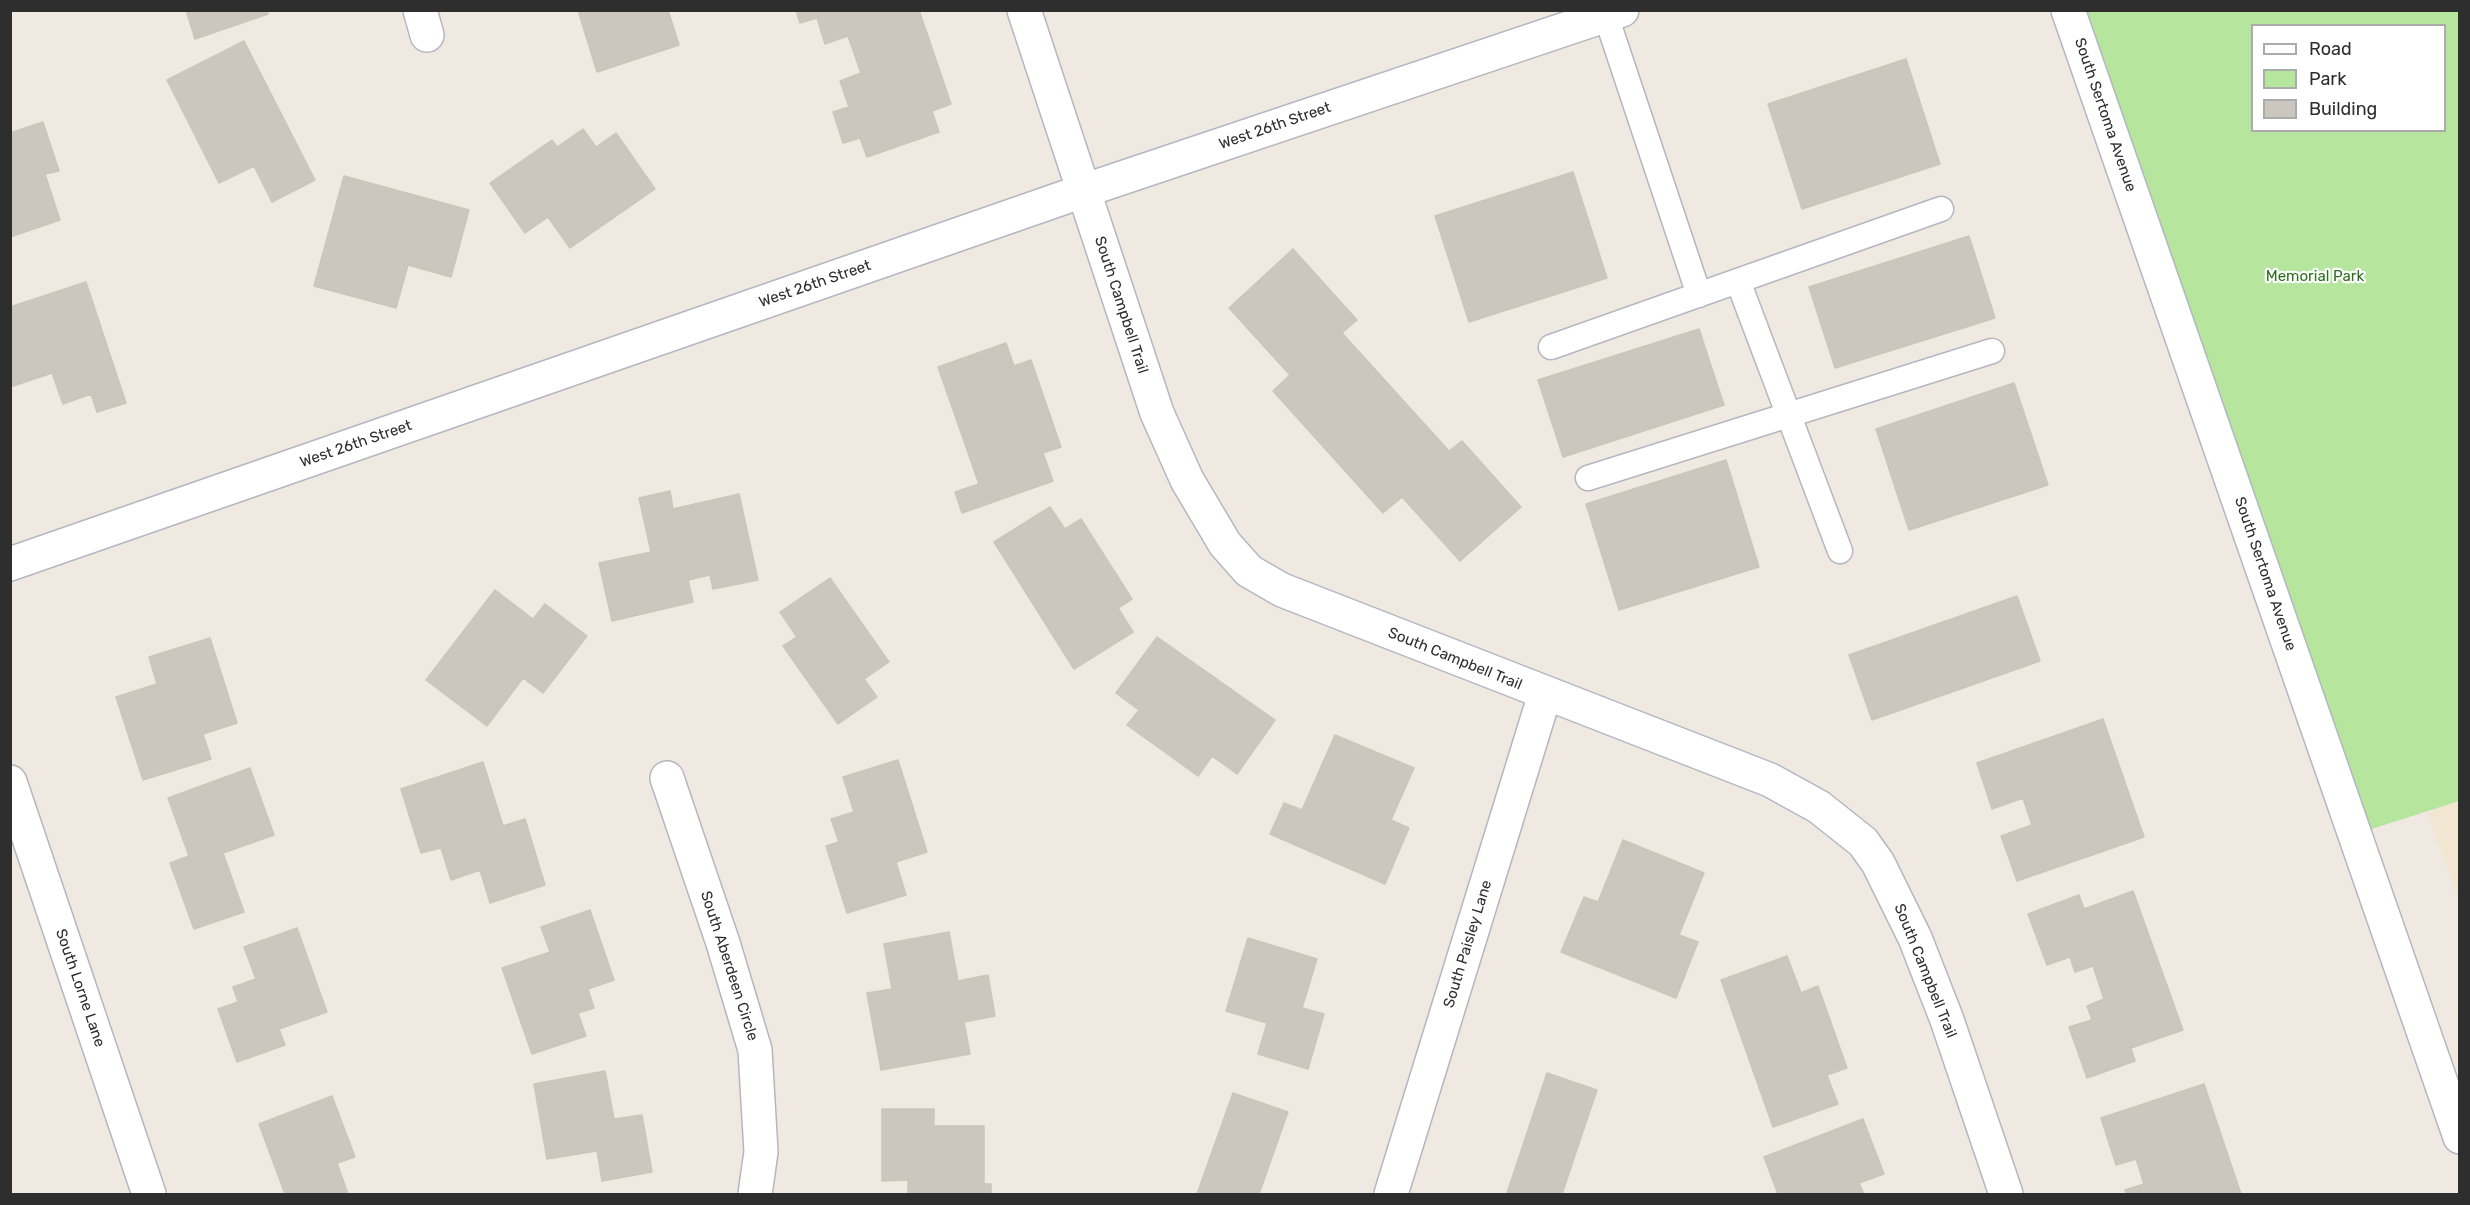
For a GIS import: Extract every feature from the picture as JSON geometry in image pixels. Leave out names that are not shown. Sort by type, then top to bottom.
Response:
[{"type":"street","name":"South Campbell Trail","points":[[1024,10],[1157,413],[1187,480],[1225,544],[1249,571],[1282,590],[1770,780],[1819,807],[1863,842],[1878,863],[1915,938],[1947,1020],[2006,1194]]},
{"type":"street","name":"South Sertoma Avenue","points":[[2068,10],[2460,1137]]},
{"type":"street","name":"West 26th Street","points":[[10,564],[1083,191],[1614,13]]},
{"type":"street","name":"South Paisley Lane","points":[[1391,1194],[1545,694]]},
{"type":"street","name":"South Aberdeen Circle","points":[[667,778],[723,943],[755,1050],[761,1152],[755,1194]]},
{"type":"street","name":"South Lorne Lane","points":[[10,782],[149,1194]]},
{"type":"lane","points":[[1614,13],[1699,295]]},
{"type":"lane","points":[[1551,347],[1941,209]]},
{"type":"lane","points":[[1738,281],[1840,551]]},
{"type":"lane","points":[[1588,478],[1992,351]]},
{"type":"shaded area","points":[[2460,801],[2459,900],[2427,812]]},
{"type":"green space","name":"Memorial Park","points":[[2068,11],[2459,11],[2459,801],[2356,834]]},
{"type":"building","points":[[186,10],[267,10],[268,14],[195,39]]},
{"type":"building","points":[[578,10],[668,10],[679,45],[597,72]]},
{"type":"building","points":[[796,10],[919,10],[951,104],[932,111],[939,132],[867,157],[860,138],[843,143],[833,112],[849,107],[840,81],[861,73],[848,36],[825,44],[817,18],[800,23]]},
{"type":"building","points":[[244,41],[315,180],[272,202],[254,166],[219,183],[167,80]]},
{"type":"building","points":[[1906,59],[1940,164],[1802,209],[1768,104]]},
{"type":"building","points":[[43,122],[59,171],[45,174],[60,220],[10,237],[10,133]]},
{"type":"building","points":[[583,129],[596,147],[616,133],[655,189],[570,248],[548,217],[525,233],[490,183],[552,140],[557,147]]},
{"type":"building","points":[[1573,172],[1607,278],[1469,322],[1435,216]]},
{"type":"building","points":[[344,176],[469,210],[451,277],[408,265],[396,308],[314,286]]},
{"type":"building","points":[[1969,236],[1995,318],[1835,368],[1809,287]]},
{"type":"building","points":[[1293,249],[1357,320],[1342,333],[1449,451],[1462,441],[1521,507],[1460,561],[1402,497],[1383,513],[1273,391],[1290,375],[1229,308]]},
{"type":"building","points":[[86,282],[126,403],[97,412],[91,394],[63,404],[52,373],[10,387],[10,307]]},
{"type":"building","points":[[1699,329],[1724,405],[1563,457],[1538,380]]},
{"type":"building","points":[[1006,343],[1014,366],[1031,360],[1061,447],[1043,453],[1053,481],[962,513],[955,492],[979,484],[938,367]]},
{"type":"building","points":[[2014,383],[2048,485],[1909,530],[1876,429]]},
{"type":"building","points":[[1726,460],[1759,567],[1619,610],[1586,504]]},
{"type":"building","points":[[670,491],[673,509],[739,494],[758,580],[713,589],[710,575],[688,580],[693,602],[612,621],[599,563],[651,552],[639,498]]},
{"type":"building","points":[[1050,507],[1065,529],[1081,519],[1132,599],[1118,608],[1133,632],[1074,669],[994,542]]},
{"type":"building","points":[[830,578],[889,662],[864,679],[877,697],[838,724],[783,646],[797,637],[780,612]]},
{"type":"building","points":[[495,590],[533,619],[545,604],[587,636],[543,693],[523,678],[487,726],[426,680]]},
{"type":"building","points":[[2017,596],[2040,661],[1872,720],[1849,655]]},
{"type":"building","points":[[1157,637],[1275,720],[1237,774],[1212,756],[1198,776],[1127,725],[1139,710],[1116,693]]},
{"type":"building","points":[[210,638],[237,723],[203,734],[211,759],[143,780],[116,697],[157,684],[149,657]]},
{"type":"building","points":[[2103,719],[2144,837],[2017,881],[2001,836],[2032,825],[2023,798],[1992,809],[1977,763]]},
{"type":"building","points":[[1335,735],[1414,768],[1391,820],[1409,828],[1385,884],[1270,834],[1284,803],[1302,810]]},
{"type":"building","points":[[898,760],[927,852],[896,862],[906,895],[847,913],[826,846],[839,842],[831,819],[854,812],[843,777]]},
{"type":"building","points":[[483,762],[503,826],[525,819],[545,885],[490,903],[480,870],[451,880],[441,848],[421,853],[401,789]]},
{"type":"building","points":[[250,768],[274,835],[223,853],[244,912],[194,929],[170,863],[189,856],[168,798]]},
{"type":"building","points":[[1623,840],[1704,873],[1679,935],[1698,942],[1676,998],[1561,952],[1584,897],[1598,902]]},
{"type":"building","points":[[2133,891],[2183,1030],[2131,1048],[2135,1061],[2087,1078],[2069,1027],[2092,1020],[2087,1006],[2104,999],[2093,966],[2075,972],[2070,957],[2047,965],[2028,914],[2079,895],[2084,909]]},
{"type":"building","points":[[590,910],[614,980],[588,989],[594,1008],[578,1013],[586,1036],[532,1054],[502,968],[550,952],[541,927]]},
{"type":"building","points":[[297,928],[327,1012],[279,1029],[285,1045],[237,1062],[218,1009],[238,1002],[233,987],[256,979],[244,947]]},
{"type":"building","points":[[949,932],[958,981],[988,975],[995,1016],[964,1022],[970,1054],[881,1070],[867,993],[892,989],[884,944]]},
{"type":"building","points":[[1248,938],[1317,959],[1302,1008],[1324,1014],[1308,1069],[1258,1054],[1267,1023],[1226,1011]]},
{"type":"building","points":[[1787,956],[1801,993],[1818,986],[1847,1068],[1827,1075],[1838,1104],[1773,1127],[1721,980]]},
{"type":"building","points":[[605,1071],[614,1119],[642,1115],[652,1172],[602,1181],[597,1151],[547,1159],[534,1084]]},
{"type":"building","points":[[1547,1073],[1597,1090],[1562,1194],[1507,1193]]},
{"type":"building","points":[[2204,1084],[2241,1194],[2126,1194],[2125,1190],[2144,1184],[2136,1159],[2116,1165],[2101,1118]]},
{"type":"building","points":[[1233,1093],[1288,1112],[1259,1194],[1197,1194]]},
{"type":"building","points":[[332,1096],[355,1157],[337,1163],[348,1194],[285,1194],[259,1124]]},
{"type":"building","points":[[882,1109],[934,1109],[934,1126],[984,1126],[984,1184],[991,1184],[991,1194],[908,1194],[908,1180],[882,1181]]},
{"type":"building","points":[[1863,1119],[1884,1174],[1859,1183],[1864,1194],[1778,1194],[1764,1157]]}]
